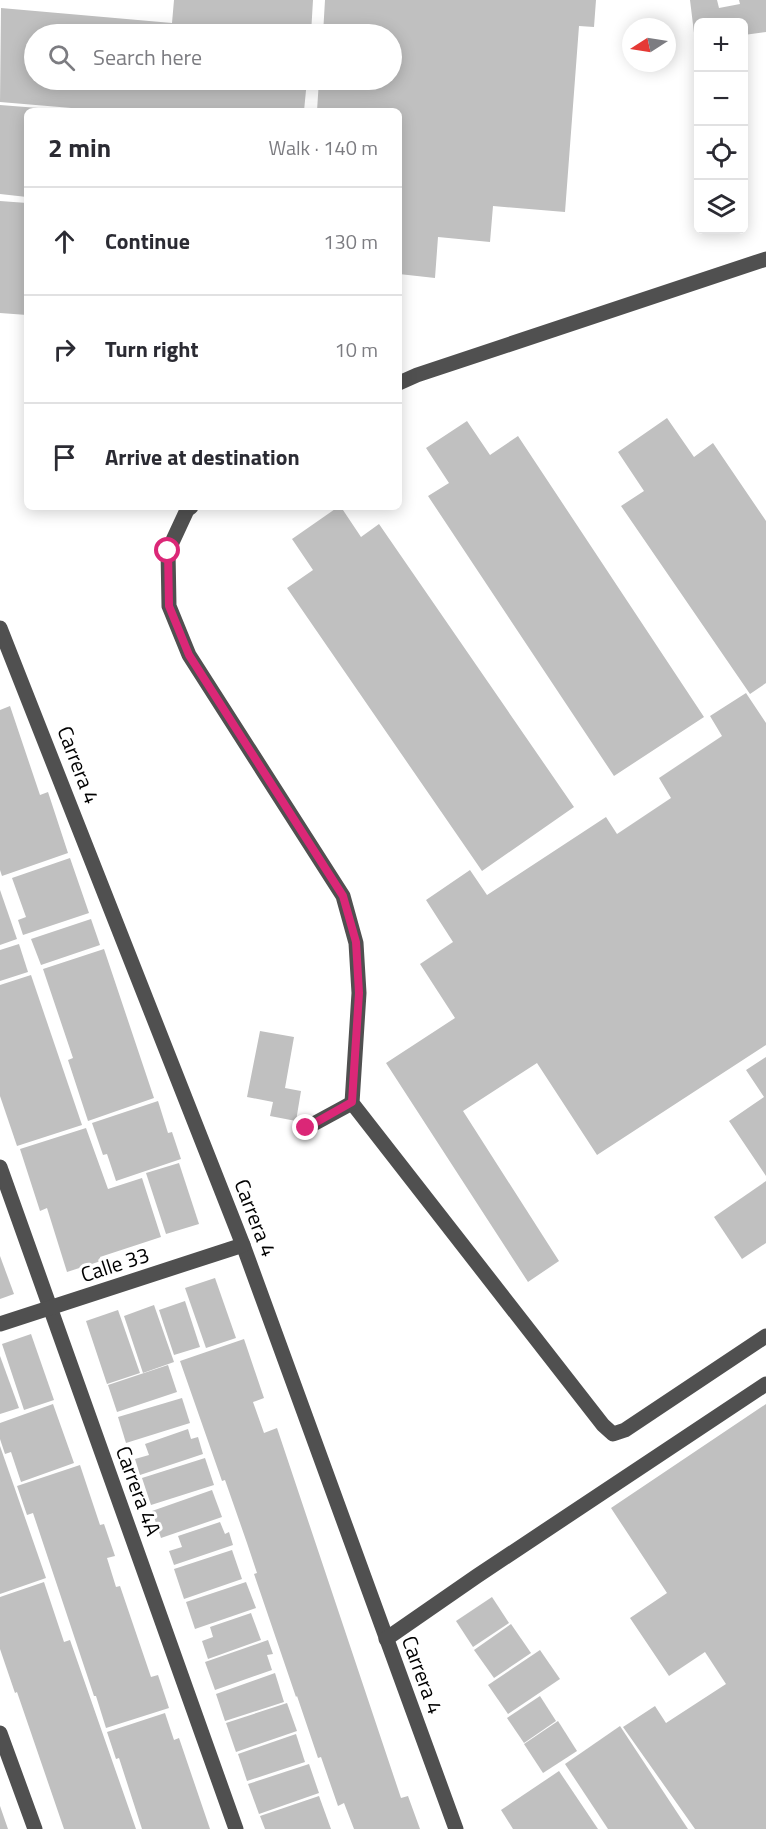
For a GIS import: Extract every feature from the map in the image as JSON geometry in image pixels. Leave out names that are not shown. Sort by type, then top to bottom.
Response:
[{"type":"street","points":[[402,382],[766,259]]},
{"type":"street","points":[[187,510],[168,551],[169,606],[189,655],[343,896],[356,942],[359,993],[352,1102],[603,1425],[613,1434],[625,1430],[766,1336]]},
{"type":"street","name":"Carrera 4","points":[[1,635],[243,1245],[456,1829]]},
{"type":"street","points":[[306,1128],[352,1102]]},
{"type":"street","name":"Carrera 4A","points":[[0,1167],[236,1829]]},
{"type":"street","name":"Calle 33","points":[[0,1324],[243,1245]]},
{"type":"street","points":[[386,1639],[766,1384]]},
{"type":"street","points":[[0,1733],[35,1829]]},
{"type":"building","points":[[174,0],[313,0],[312,24],[24,24],[24,90],[306,90],[304,108],[71,108],[0,102],[1,8],[172,23]]},
{"type":"building","points":[[325,0],[596,0],[594,27],[579,26],[565,212],[493,206],[490,242],[438,237],[435,278],[402,274],[402,108],[317,108],[318,90],[402,90],[402,24],[324,24]]},
{"type":"building","points":[[690,0],[717,0],[719,8],[740,4],[739,0],[766,0],[766,32],[748,34],[748,18],[694,18],[694,33]]},
{"type":"building","points":[[0,105],[38,108],[24,108],[24,197],[0,194]]},
{"type":"building","points":[[0,201],[24,203],[24,315],[0,313]]},
{"type":"building","points":[[667,418],[694,457],[713,443],[766,521],[766,683],[750,694],[621,506],[644,491],[618,452]]},
{"type":"building","points":[[467,421],[490,455],[518,436],[704,717],[614,776],[428,496],[449,483],[426,448]]},
{"type":"building","points":[[334,510],[343,510],[361,537],[379,524],[574,807],[482,871],[287,588],[313,570],[292,539]]},
{"type":"building","points":[[746,693],[766,723],[766,1045],[597,1155],[537,1063],[463,1111],[559,1261],[528,1282],[386,1063],[455,1018],[420,964],[453,942],[426,900],[470,870],[487,895],[606,817],[617,834],[671,798],[659,778],[722,736],[710,716]]},
{"type":"building","points":[[10,706],[40,795],[48,792],[68,853],[2,876],[0,870],[0,710]]},
{"type":"building","points":[[70,858],[89,913],[23,935],[18,920],[26,917],[12,878]]},
{"type":"building","points":[[0,890],[17,939],[0,945]]},
{"type":"building","points":[[91,919],[100,945],[41,965],[31,939]]},
{"type":"building","points":[[19,944],[28,972],[0,981],[0,950]]},
{"type":"building","points":[[104,949],[154,1098],[88,1121],[68,1060],[73,1058],[43,969]]},
{"type":"building","points":[[31,975],[82,1125],[17,1146],[0,1096],[0,985]]},
{"type":"building","points":[[260,1031],[294,1037],[285,1088],[301,1091],[296,1121],[270,1116],[273,1102],[247,1097]]},
{"type":"building","points":[[766,1057],[766,1176],[729,1121],[764,1097],[746,1070]]},
{"type":"building","points":[[158,1101],[168,1133],[172,1132],[181,1159],[116,1181],[107,1154],[103,1155],[92,1123]]},
{"type":"building","points":[[86,1128],[108,1189],[142,1178],[161,1237],[100,1257],[101,1261],[67,1272],[47,1208],[40,1211],[20,1149]]},
{"type":"building","points":[[179,1163],[199,1224],[166,1234],[146,1173]]},
{"type":"building","points":[[766,1181],[766,1243],[742,1259],[714,1217]]},
{"type":"building","points":[[0,1256],[14,1294],[0,1299]]},
{"type":"building","points":[[215,1278],[236,1338],[206,1348],[185,1288]]},
{"type":"building","points":[[185,1301],[200,1347],[174,1355],[159,1310]]},
{"type":"building","points":[[154,1305],[174,1362],[143,1373],[124,1316]]},
{"type":"building","points":[[118,1310],[140,1373],[107,1384],[86,1321]]},
{"type":"building","points":[[31,1334],[54,1400],[24,1410],[2,1344]]},
{"type":"building","points":[[244,1339],[264,1398],[253,1402],[264,1433],[277,1428],[401,1798],[408,1796],[420,1829],[354,1829],[344,1803],[338,1806],[296,1697],[254,1574],[257,1573],[247,1543],[225,1480],[222,1481],[180,1361]]},
{"type":"building","points":[[0,1356],[19,1408],[0,1414]]},
{"type":"building","points":[[168,1365],[177,1392],[117,1412],[108,1385]]},
{"type":"building","points":[[182,1398],[190,1423],[126,1443],[118,1417]]},
{"type":"building","points":[[53,1404],[74,1463],[21,1482],[11,1452],[5,1454],[0,1439],[0,1423]]},
{"type":"building","points":[[766,1404],[766,1829],[695,1829],[623,1727],[655,1706],[666,1723],[726,1684],[705,1652],[669,1676],[630,1618],[667,1593],[611,1508]]},
{"type":"building","points":[[188,1429],[191,1439],[198,1437],[203,1454],[140,1475],[135,1459],[149,1455],[145,1444]]},
{"type":"building","points":[[0,1446],[46,1578],[0,1594]]},
{"type":"building","points":[[205,1458],[214,1485],[151,1505],[142,1478]]},
{"type":"building","points":[[80,1465],[100,1525],[104,1524],[115,1556],[107,1558],[116,1587],[120,1586],[151,1677],[158,1675],[169,1708],[106,1728],[33,1513],[27,1515],[17,1486]]},
{"type":"building","points":[[212,1490],[222,1517],[161,1538],[152,1511]]},
{"type":"building","points":[[220,1522],[225,1534],[229,1532],[233,1545],[174,1565],[169,1551],[182,1547],[178,1536]]},
{"type":"building","points":[[232,1550],[242,1579],[184,1599],[174,1569]]},
{"type":"building","points":[[44,1582],[64,1642],[70,1640],[136,1829],[64,1829],[0,1649],[0,1597]]},
{"type":"building","points":[[246,1582],[256,1608],[195,1629],[186,1602]]},
{"type":"building","points":[[492,1597],[509,1623],[473,1647],[456,1621]]},
{"type":"building","points":[[251,1613],[261,1640],[208,1659],[202,1641],[213,1637],[210,1627]]},
{"type":"building","points":[[511,1624],[531,1653],[494,1678],[474,1650]]},
{"type":"building","points":[[268,1640],[273,1654],[267,1655],[272,1670],[215,1690],[205,1662]]},
{"type":"building","points":[[540,1650],[560,1679],[508,1714],[488,1685]]},
{"type":"building","points":[[275,1673],[284,1702],[225,1721],[216,1694]]},
{"type":"building","points":[[540,1696],[556,1721],[524,1743],[507,1718]]},
{"type":"building","points":[[287,1703],[297,1731],[236,1752],[226,1723]]},
{"type":"building","points":[[165,1713],[174,1740],[179,1738],[210,1829],[142,1829],[119,1758],[116,1759],[107,1732]]},
{"type":"building","points":[[558,1721],[577,1751],[543,1773],[524,1744]]},
{"type":"building","points":[[620,1726],[688,1829],[608,1829],[565,1764]]},
{"type":"building","points":[[296,1734],[305,1762],[247,1781],[238,1754]]},
{"type":"building","points":[[309,1764],[319,1793],[259,1814],[248,1784]]},
{"type":"building","points":[[559,1771],[598,1829],[513,1829],[501,1810]]},
{"type":"building","points":[[319,1796],[331,1829],[265,1829],[260,1816]]},
{"type":"building","points":[[0,1806],[8,1829],[0,1829]]},
{"type":"route","points":[[168,551],[169,606],[189,655],[343,896],[356,942],[359,993],[352,1102],[306,1128]]}]
